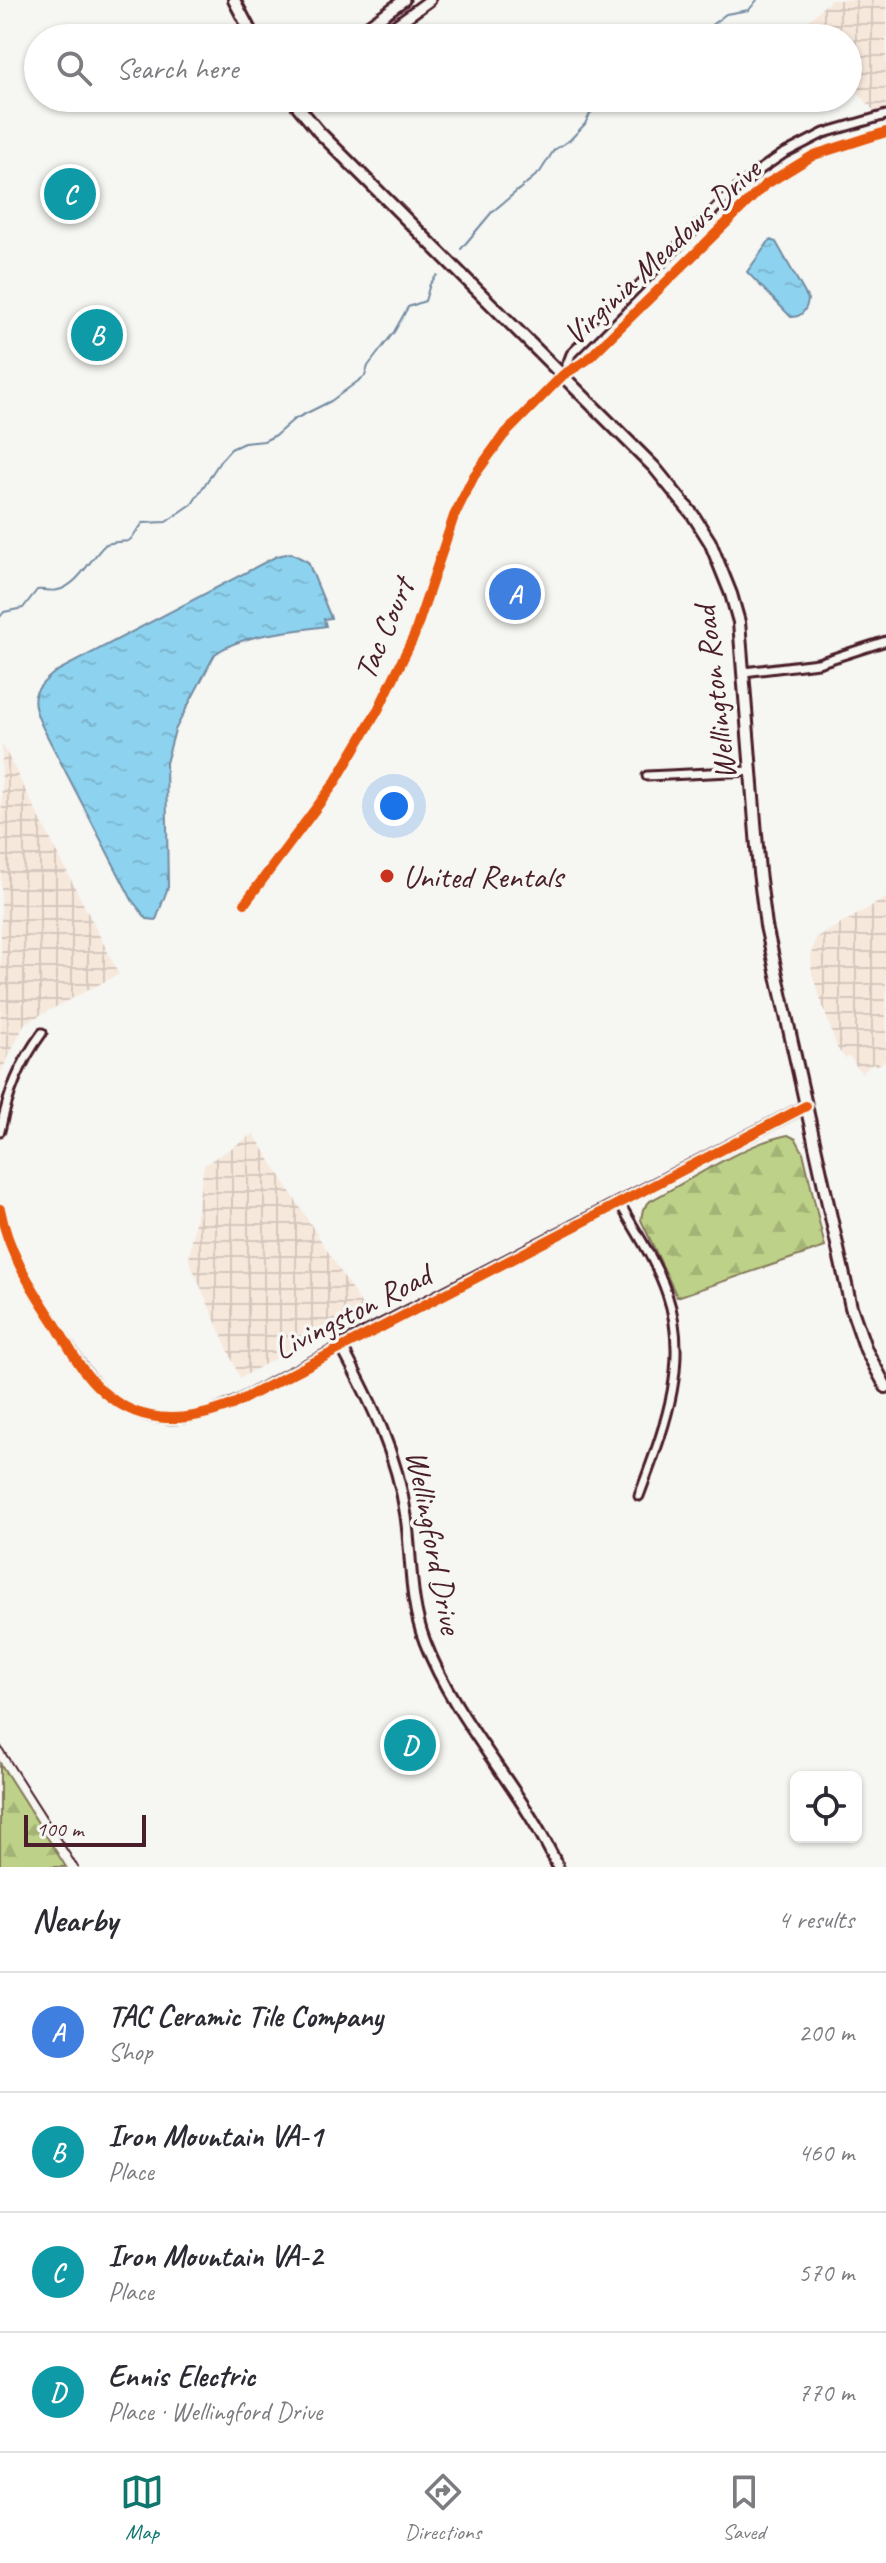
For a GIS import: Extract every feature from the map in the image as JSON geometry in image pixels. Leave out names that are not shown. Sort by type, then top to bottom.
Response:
[{"type":"main road","points":[[234,0],[247,24]]},
{"type":"main road","name":"Wellington Road","points":[[303,112],[654,467],[700,525],[719,561],[739,622],[766,926],[851,1307],[866,1350],[886,1387]]},
{"type":"street","points":[[371,24],[404,0]]},
{"type":"street","points":[[397,24],[430,0]]},
{"type":"street","name":"Virginia Meadows Drive","points":[[563,375],[571,354],[744,182],[803,143],[846,125],[886,115]]},
{"type":"street","name":"Virginia Meadows Drive","points":[[563,375],[587,360],[765,185],[814,155],[886,132]]},
{"type":"street","name":"Tac Court","points":[[245,903],[334,784],[378,710],[414,636],[454,516],[474,476],[503,436],[563,375]]},
{"type":"street","points":[[744,672],[818,663],[886,641]]},
{"type":"street","points":[[647,776],[751,771]]},
{"type":"street","points":[[0,1131],[6,1101],[18,1070],[42,1033]]},
{"type":"street","name":"Livingston Road","points":[[0,1209],[18,1265],[89,1376],[106,1394],[139,1412],[185,1419],[232,1405],[806,1106]]},
{"type":"street","points":[[619,1202],[662,1281],[676,1336],[676,1371],[668,1410],[639,1496]]},
{"type":"street","name":"Wellingford Drive","points":[[341,1346],[377,1415],[397,1469],[406,1517],[416,1616],[426,1644],[445,1684],[542,1836],[558,1867]]},
{"type":"shaded area","points":[[831,0],[886,0],[886,125],[862,97],[862,24],[804,24]]},
{"type":"shaded area","points":[[2,744],[119,974],[25,1023],[0,1074]]},
{"type":"shaded area","points":[[886,898],[886,1060],[876,1066],[873,1064],[861,1073],[850,1057],[845,1058],[837,1048],[812,974],[811,954],[816,938]]},
{"type":"shaded area","points":[[254,1134],[364,1309],[240,1378],[189,1260],[204,1165]]},
{"type":"green space","points":[[788,1135],[796,1139],[803,1152],[825,1247],[677,1297],[641,1220],[643,1209],[650,1201],[718,1163],[755,1145]]},
{"type":"green space","points":[[0,1763],[66,1867],[0,1867]]},
{"type":"water","points":[[770,240],[776,242],[808,299],[805,309],[798,316],[791,317],[747,272]]},
{"type":"water","points":[[291,553],[308,562],[331,618],[324,619],[326,626],[253,637],[215,654],[175,730],[166,763],[168,887],[156,920],[147,919],[132,900],[42,726],[34,701],[37,690],[55,672],[277,556]]},
{"type":"waterway","points":[[713,24],[726,14],[749,10],[757,0]]},
{"type":"waterway","points":[[461,249],[492,212],[540,172],[554,150],[570,140],[592,112]]},
{"type":"waterway","points":[[0,617],[4,612],[23,608],[37,590],[53,591],[72,583],[106,544],[128,541],[143,523],[166,522],[192,504],[231,449],[276,435],[293,420],[331,401],[365,376],[368,366],[394,332],[408,307],[425,301],[430,284],[437,275]]},
{"type":"railway","points":[[0,1745],[78,1867]]},
{"type":"cycle path","points":[[245,903],[334,784],[378,710],[414,636],[454,516],[474,476],[503,436],[563,375],[587,360],[765,185],[814,155],[886,132]]},
{"type":"cycle path","points":[[0,1209],[8,1239],[28,1280],[78,1362],[96,1385],[127,1408],[144,1414],[161,1418],[196,1416],[232,1405],[806,1106]]},
{"type":"place","name":"Iron Mountain VA-2","points":[[70,194]]},
{"type":"place","name":"Iron Mountain VA-1","points":[[97,335]]},
{"type":"place","name":"TAC Ceramic Tile Company","points":[[515,594]]},
{"type":"place","name":"United Rentals","points":[[387,876]]},
{"type":"place","name":"Ennis Electric","points":[[410,1745]]}]
